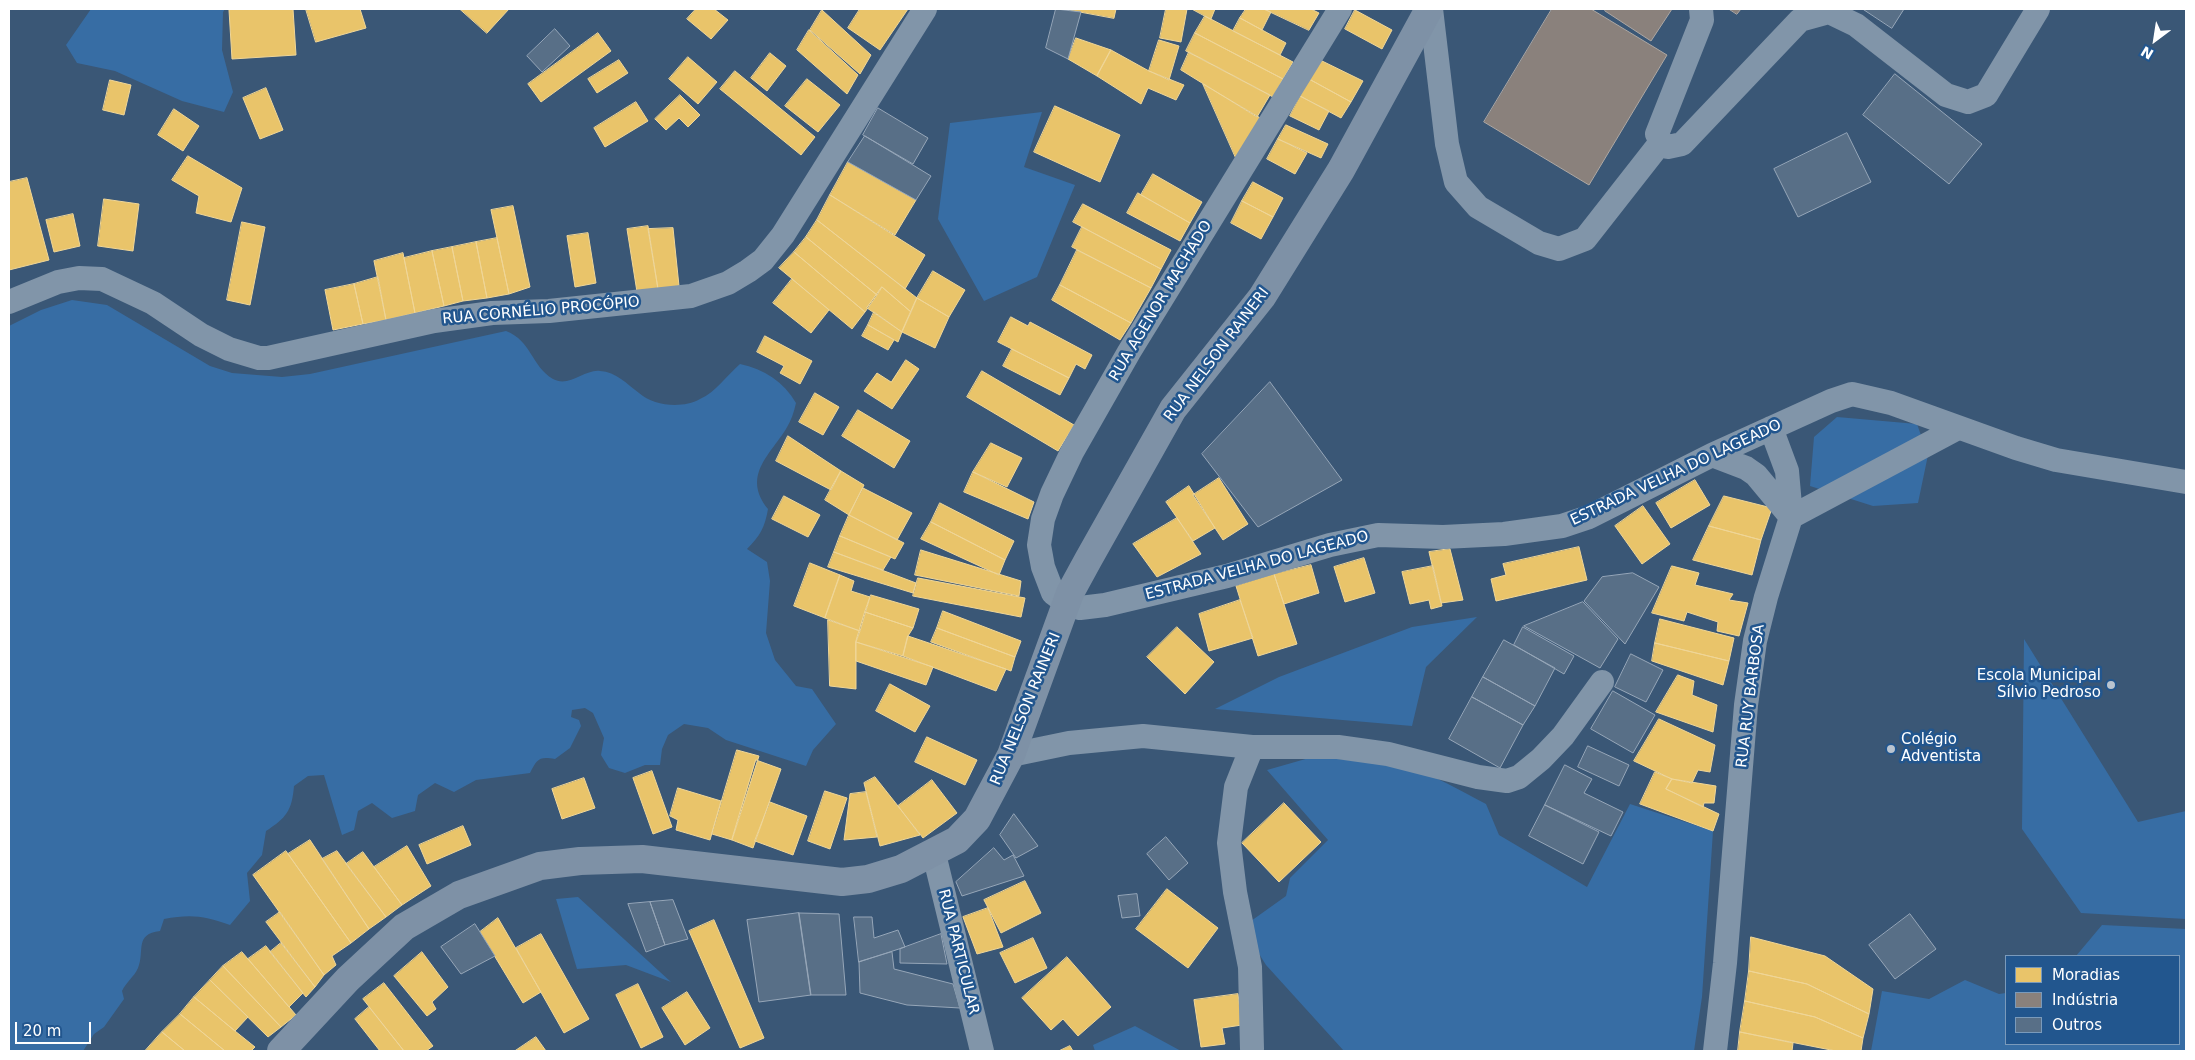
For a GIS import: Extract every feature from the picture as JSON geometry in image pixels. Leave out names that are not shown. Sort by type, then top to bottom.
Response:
[{"type":"main road","name":"RUA NELSON RAINERI","points":[[281,1051],[348,979],[404,927],[459,895],[540,866],[580,861],[642,859],[842,882],[868,878],[901,869],[934,854],[958,840],[977,819],[1011,755],[1068,604],[1070,593],[1173,409],[1262,297],[1341,170],[1430,9]]},
{"type":"street","name":"RUA CORNÉLIO PROCÓPIO","points":[[9,302],[58,282],[79,278],[102,279],[153,303],[201,335],[229,349],[259,358],[454,318],[492,313],[549,311],[662,300],[706,292],[728,283],[762,260],[783,235],[926,9]]},
{"type":"street","name":"RUA AGENOR MACHADO","points":[[1068,604],[1053,593],[1043,567],[1039,545],[1043,519],[1052,494],[1072,452],[1129,352],[1340,9]]},
{"type":"street","points":[[1430,9],[1447,144],[1456,182],[1478,206],[1539,243],[1559,249],[1585,239],[1660,142]]},
{"type":"street","points":[[1701,9],[1702,20],[1657,134],[1660,142],[1668,146],[1682,144],[1800,20],[1829,12],[1856,25],[1946,95],[1968,102],[1986,95],[2038,9]]},
{"type":"street","name":"ESTRADA VELHA DO LAGEADO","points":[[1068,604],[1080,608],[1105,605],[1227,576],[1330,545],[1378,535],[1443,537],[1504,534],[1562,526],[1589,517],[1712,455],[1831,401],[1852,394],[1891,403],[1951,432],[2056,460],[2186,482]]},
{"type":"street","points":[[1771,428],[1787,470],[1791,517]]},
{"type":"street","points":[[1791,517],[1951,432]]},
{"type":"street","points":[[1712,455],[1746,468],[1756,475],[1791,517]]},
{"type":"street","name":"RUA RUY BARBOSA","points":[[1715,1051],[1725,963],[1746,704],[1755,641],[1766,597],[1791,517]]},
{"type":"street","points":[[1011,755],[1069,743],[1143,736],[1252,747],[1338,747],[1388,754],[1478,777],[1507,781],[1519,777],[1541,759],[1562,736],[1602,682]]},
{"type":"street","points":[[1252,747],[1236,788],[1229,844],[1235,892],[1250,967],[1252,1049]]},
{"type":"street","name":"RUA PARTICULAR","points":[[934,854],[982,1051]]},
{"type":"shaded area","points":[[91,9],[225,9],[223,12],[222,50],[233,92],[224,112],[182,101],[115,71],[77,63],[66,45]]},
{"type":"shaded area","points":[[1042,112],[1024,167],[1075,185],[1037,277],[984,301],[938,219],[950,123]]},
{"type":"shaded area","points":[[72,300],[107,305],[210,366],[232,373],[282,377],[310,374],[506,331],[515,335],[521,341],[540,367],[553,379],[565,381],[594,371],[606,372],[621,379],[652,401],[668,405],[685,404],[706,396],[740,364],[765,373],[786,389],[796,403],[788,426],[761,467],[757,486],[768,509],[761,531],[747,549],[767,562],[770,581],[766,633],[775,660],[796,686],[812,689],[836,724],[813,750],[806,766],[726,740],[708,728],[684,724],[668,735],[662,749],[660,765],[645,765],[625,773],[609,768],[601,755],[604,738],[593,713],[585,708],[572,710],[571,717],[579,720],[581,726],[570,748],[555,759],[542,758],[535,764],[530,773],[476,780],[454,792],[435,783],[418,795],[415,811],[392,818],[372,803],[358,811],[354,830],[342,835],[324,775],[308,776],[294,786],[292,802],[287,813],[279,822],[266,831],[262,855],[247,873],[250,901],[230,925],[198,917],[164,919],[160,931],[152,933],[143,940],[138,968],[122,991],[124,999],[104,1027],[94,1034],[83,1051],[9,1051],[9,326],[41,310]]},
{"type":"shaded area","points":[[1837,417],[1917,424],[1928,455],[1918,503],[1873,506],[1810,486],[1814,437]]},
{"type":"shaded area","points":[[1477,617],[1426,667],[1412,726],[1215,709],[1279,677],[1412,627]]},
{"type":"shaded area","points":[[2024,639],[2138,822],[2186,811],[2186,919],[2081,913],[2022,829]]},
{"type":"shaded area","points":[[1309,758],[1382,763],[1405,767],[1436,778],[1486,804],[1499,835],[1587,887],[1630,804],[1713,831],[1702,997],[1694,1051],[1344,1051],[1266,965],[1256,949],[1251,921],[1286,896],[1290,878],[1328,840],[1267,770]]},
{"type":"shaded area","points":[[578,897],[671,982],[626,965],[577,969],[556,899]]},
{"type":"shaded area","points":[[2102,925],[2186,929],[2186,1051],[1871,1051],[1882,991],[1929,999],[1965,980],[1999,994],[2005,993],[2005,1045],[2180,1045],[2180,955],[2077,955]]},
{"type":"shaded area","points":[[1135,1026],[1181,1051],[1095,1051],[1093,1045]]},
{"type":"building: Moradias","points":[[293,9],[296,55],[232,59],[229,10]]},
{"type":"building: Moradias","points":[[306,9],[360,9],[366,28],[316,42]]},
{"type":"building: Moradias","points":[[460,9],[509,9],[487,33]]},
{"type":"building: Moradias","points":[[696,9],[714,9],[728,20],[711,39],[687,19]]},
{"type":"building: Moradias","points":[[860,9],[908,9],[880,50],[848,28]]},
{"type":"building: Moradias","points":[[1064,9],[1116,9],[1114,18]]},
{"type":"building: Moradias","points":[[1166,9],[1187,9],[1181,42],[1160,38]]},
{"type":"building: Moradias","points":[[1192,9],[1215,9],[1211,19]]},
{"type":"building: Moradias","points":[[1246,9],[1264,9],[1271,12],[1262,30],[1240,18]]},
{"type":"building: Moradias","points":[[1264,9],[1311,9],[1319,13],[1309,30]]},
{"type":"building: Moradias","points":[[822,10],[871,55],[860,74],[810,30]]},
{"type":"building: Moradias","points":[[1355,10],[1392,30],[1382,49],[1345,29]]},
{"type":"building: Moradias","points":[[1205,16],[1293,62],[1283,79],[1195,33]]},
{"type":"building: Moradias","points":[[1240,18],[1286,43],[1280,55],[1233,31]]},
{"type":"building: Moradias","points":[[809,30],[858,75],[847,94],[797,50]]},
{"type":"building: Moradias","points":[[598,33],[611,51],[541,102],[528,84]]},
{"type":"building: Moradias","points":[[1195,33],[1283,79],[1273,97],[1186,51]]},
{"type":"building: Moradias","points":[[1076,38],[1111,50],[1097,76],[1068,59]]},
{"type":"building: Moradias","points":[[1159,40],[1179,46],[1169,80],[1149,71]]},
{"type":"building: Moradias","points":[[1111,50],[1149,71],[1184,85],[1176,100],[1148,88],[1141,104],[1097,76]]},
{"type":"building: Moradias","points":[[1189,52],[1270,95],[1257,117],[1181,70]]},
{"type":"building: Moradias","points":[[770,53],[786,66],[767,91],[751,78]]},
{"type":"building: Moradias","points":[[688,57],[717,82],[698,104],[669,79]]},
{"type":"building: Moradias","points":[[619,60],[628,73],[597,93],[588,79]]},
{"type":"building: Moradias","points":[[1320,60],[1363,81],[1351,102],[1309,79]]},
{"type":"building: Moradias","points":[[735,71],[815,137],[801,155],[720,89]]},
{"type":"building: Moradias","points":[[807,79],[840,105],[818,132],[785,106]]},
{"type":"building: Moradias","points":[[1309,79],[1351,102],[1341,118],[1300,96]]},
{"type":"building: Moradias","points":[[110,80],[131,85],[124,115],[103,110]]},
{"type":"building: Moradias","points":[[1203,84],[1262,119],[1236,158]]},
{"type":"building: Moradias","points":[[266,88],[283,130],[260,139],[243,98]]},
{"type":"building: Moradias","points":[[680,95],[700,115],[688,127],[679,118],[666,130],[655,119]]},
{"type":"building: Moradias","points":[[1300,96],[1329,111],[1319,130],[1290,116]]},
{"type":"building: Moradias","points":[[636,102],[648,121],[605,147],[594,128]]},
{"type":"building: Moradias","points":[[1055,106],[1120,135],[1100,182],[1034,152]]},
{"type":"building: Moradias","points":[[174,109],[199,126],[183,151],[158,135]]},
{"type":"building: Moradias","points":[[1286,125],[1328,144],[1321,158],[1278,139]]},
{"type":"building: Moradias","points":[[1278,139],[1307,153],[1295,174],[1267,159]]},
{"type":"building: Moradias","points":[[188,156],[242,188],[231,222],[196,213],[199,196],[172,180]]},
{"type":"building: Moradias","points":[[848,162],[916,200],[895,235],[830,195]]},
{"type":"building: Moradias","points":[[1153,174],[1202,202],[1190,223],[1141,195]]},
{"type":"building: Moradias","points":[[27,178],[49,260],[9,270],[9,182]]},
{"type":"building: Moradias","points":[[1253,182],[1283,198],[1273,217],[1242,201]]},
{"type":"building: Moradias","points":[[1138,193],[1190,223],[1180,241],[1127,213]]},
{"type":"building: Moradias","points":[[830,195],[925,255],[905,289],[817,220]]},
{"type":"building: Moradias","points":[[104,199],[139,204],[133,251],[98,246]]},
{"type":"building: Moradias","points":[[1242,201],[1273,217],[1261,239],[1231,223]]},
{"type":"building: Moradias","points":[[1083,204],[1171,250],[1161,269],[1073,222]]},
{"type":"building: Moradias","points":[[513,206],[530,287],[509,294],[491,210]]},
{"type":"building: Moradias","points":[[73,214],[80,246],[54,252],[46,220]]},
{"type":"building: Moradias","points":[[817,220],[917,298],[911,312],[882,287],[877,295],[806,237]]},
{"type":"building: Moradias","points":[[242,222],[265,227],[250,305],[227,300]]},
{"type":"building: Moradias","points":[[648,226],[658,289],[637,292],[627,229]]},
{"type":"building: Moradias","points":[[1082,227],[1161,269],[1151,288],[1072,247]]},
{"type":"building: Moradias","points":[[673,228],[679,286],[658,289],[648,229]]},
{"type":"building: Moradias","points":[[588,233],[596,283],[575,287],[567,236]]},
{"type":"building: Moradias","points":[[806,237],[877,295],[865,312],[794,252]]},
{"type":"building: Moradias","points":[[497,238],[509,294],[487,298],[476,242]]},
{"type":"building: Moradias","points":[[476,242],[487,298],[463,301],[452,247]]},
{"type":"building: Moradias","points":[[452,247],[463,301],[444,306],[432,251]]},
{"type":"building: Moradias","points":[[1077,250],[1151,288],[1131,323],[1060,285]]},
{"type":"building: Moradias","points":[[432,251],[444,306],[415,313],[404,258]]},
{"type":"building: Moradias","points":[[794,252],[865,312],[852,329],[779,268]]},
{"type":"building: Moradias","points":[[403,253],[415,313],[386,320],[374,261]]},
{"type":"building: Moradias","points":[[933,271],[965,290],[949,317],[917,298]]},
{"type":"building: Moradias","points":[[378,277],[386,320],[363,324],[354,284]]},
{"type":"building: Moradias","points":[[792,279],[829,310],[811,333],[773,303]]},
{"type":"building: Moradias","points":[[354,284],[363,324],[333,330],[325,290]]},
{"type":"building: Moradias","points":[[1060,285],[1131,323],[1120,340],[1052,300]]},
{"type":"building: Moradias","points":[[882,287],[911,312],[902,332],[867,308]]},
{"type":"building: Moradias","points":[[917,298],[949,317],[935,348],[902,332]]},
{"type":"building: Moradias","points":[[874,312],[902,332],[898,342],[868,325]]},
{"type":"building: Moradias","points":[[1011,317],[1028,326],[1030,322],[1092,355],[1085,369],[1076,364],[1069,378],[998,342]]},
{"type":"building: Moradias","points":[[868,325],[894,340],[888,350],[862,336]]},
{"type":"building: Moradias","points":[[765,336],[812,361],[800,384],[780,373],[784,366],[757,352]]},
{"type":"building: Moradias","points":[[1012,349],[1069,378],[1060,395],[1003,366]]},
{"type":"building: Moradias","points":[[906,360],[919,369],[892,409],[864,391],[877,373],[891,382]]},
{"type":"building: Moradias","points":[[982,371],[1074,425],[1058,451],[967,397]]},
{"type":"building: Moradias","points":[[815,393],[839,407],[823,435],[799,422]]},
{"type":"building: Moradias","points":[[858,410],[910,441],[894,468],[842,436]]},
{"type":"building: Moradias","points":[[788,436],[841,471],[831,490],[776,461]]},
{"type":"building: Moradias","points":[[991,443],[1022,458],[1007,487],[973,472]]},
{"type":"building: Moradias","points":[[841,471],[864,485],[849,515],[825,500]]},
{"type":"building: Moradias","points":[[973,472],[1034,502],[1028,519],[964,492]]},
{"type":"building: Moradias","points":[[1219,478],[1248,524],[1223,540],[1193,495]]},
{"type":"building: Moradias","points":[[1695,480],[1710,505],[1671,528],[1656,503]]},
{"type":"building: Moradias","points":[[1189,486],[1215,528],[1193,541],[1166,502]]},
{"type":"building: Moradias","points":[[863,488],[912,513],[897,540],[849,515]]},
{"type":"building: Moradias","points":[[784,496],[820,515],[808,537],[772,519]]},
{"type":"building: Moradias","points":[[1724,496],[1772,508],[1761,540],[1709,526]]},
{"type":"building: Moradias","points":[[940,503],[1014,541],[1005,560],[931,522]]},
{"type":"building: Moradias","points":[[1643,506],[1670,544],[1642,564],[1615,526]]},
{"type":"building: Moradias","points":[[849,515],[904,543],[895,559],[840,536]]},
{"type":"building: Moradias","points":[[1177,518],[1201,554],[1157,577],[1133,544]]},
{"type":"building: Moradias","points":[[931,522],[1005,560],[999,575],[921,539]]},
{"type":"building: Moradias","points":[[1709,526],[1761,540],[1752,575],[1693,560]]},
{"type":"building: Moradias","points":[[840,536],[891,557],[883,570],[834,552]]},
{"type":"building: Moradias","points":[[1579,547],[1587,580],[1496,601],[1491,579],[1506,575],[1503,564]]},
{"type":"building: Moradias","points":[[1450,549],[1463,600],[1441,603],[1429,552]]},
{"type":"building: Moradias","points":[[921,550],[1021,581],[1019,596],[915,575]]},
{"type":"building: Moradias","points":[[834,552],[916,583],[913,593],[828,567]]},
{"type":"building: Moradias","points":[[1364,558],[1375,593],[1345,602],[1334,567]]},
{"type":"building: Moradias","points":[[810,563],[840,575],[825,618],[794,606]]},
{"type":"building: Moradias","points":[[1311,565],[1319,593],[1284,604],[1274,574]]},
{"type":"building: Moradias","points":[[1433,566],[1442,606],[1431,609],[1429,600],[1410,604],[1402,572]]},
{"type":"building: Moradias","points":[[1672,566],[1699,573],[1695,585],[1733,594],[1729,600],[1748,603],[1739,636],[1717,631],[1718,622],[1687,612],[1684,621],[1652,613]]},
{"type":"building: Moradias","points":[[1274,574],[1297,644],[1258,656],[1236,586]]},
{"type":"building: Moradias","points":[[840,575],[854,581],[851,591],[870,597],[860,631],[825,618]]},
{"type":"building: Moradias","points":[[918,578],[1025,598],[1021,617],[913,596]]},
{"type":"building: Moradias","points":[[871,595],[919,609],[913,628],[865,612]]},
{"type":"building: Moradias","points":[[1240,600],[1253,638],[1209,651],[1199,614]]},
{"type":"building: Moradias","points":[[943,611],[1021,641],[1015,657],[937,628]]},
{"type":"building: Moradias","points":[[865,612],[913,628],[908,636],[903,656],[856,642]]},
{"type":"building: Moradias","points":[[1660,619],[1734,638],[1729,661],[1655,643]]},
{"type":"building: Moradias","points":[[828,620],[860,631],[856,642],[856,689],[830,686]]},
{"type":"building: Moradias","points":[[1177,627],[1214,662],[1185,694],[1147,657]]},
{"type":"building: Moradias","points":[[937,628],[1015,657],[1011,671],[931,642]]},
{"type":"building: Moradias","points":[[908,636],[1006,669],[996,691],[903,656]]},
{"type":"building: Moradias","points":[[856,642],[933,667],[926,685],[856,661]]},
{"type":"building: Moradias","points":[[1655,643],[1729,661],[1723,685],[1652,661]]},
{"type":"building: Moradias","points":[[1678,675],[1694,681],[1692,695],[1717,705],[1713,732],[1656,712]]},
{"type":"building: Moradias","points":[[890,684],[930,706],[915,732],[876,711]]},
{"type":"building: Moradias","points":[[1659,719],[1715,745],[1710,772],[1698,770],[1692,783],[1672,779],[1634,761]]},
{"type":"building: Moradias","points":[[927,737],[977,760],[965,785],[915,762]]},
{"type":"building: Moradias","points":[[737,750],[759,756],[732,840],[712,834]]},
{"type":"building: Moradias","points":[[756,760],[781,769],[753,848],[732,840]]},
{"type":"building: Moradias","points":[[652,771],[672,827],[653,834],[633,778]]},
{"type":"building: Moradias","points":[[1655,772],[1672,779],[1666,789],[1719,814],[1713,831],[1640,804]]},
{"type":"building: Moradias","points":[[875,777],[920,835],[880,846],[864,783]]},
{"type":"building: Moradias","points":[[584,778],[595,808],[562,819],[552,789]]},
{"type":"building: Moradias","points":[[1672,779],[1716,786],[1714,803],[1704,803],[1703,807],[1666,789]]},
{"type":"building: Moradias","points":[[932,780],[957,813],[923,838],[898,806]]},
{"type":"building: Moradias","points":[[678,788],[721,801],[710,840],[676,830],[678,820],[670,816]]},
{"type":"building: Moradias","points":[[825,791],[847,798],[830,849],[808,841]]},
{"type":"building: Moradias","points":[[866,792],[877,837],[844,840],[850,794]]},
{"type":"building: Moradias","points":[[770,802],[807,816],[793,855],[755,841]]},
{"type":"building: Moradias","points":[[1284,803],[1321,842],[1279,882],[1242,843]]},
{"type":"building: Moradias","points":[[463,826],[471,845],[427,864],[419,845]]},
{"type":"building: Moradias","points":[[310,840],[369,929],[351,943],[288,854]]},
{"type":"building: Moradias","points":[[407,846],[431,886],[402,905],[374,867]]},
{"type":"building: Moradias","points":[[286,851],[351,943],[332,956],[336,965],[324,975],[253,875]]},
{"type":"building: Moradias","points":[[337,851],[386,917],[369,929],[322,859]]},
{"type":"building: Moradias","points":[[363,852],[402,905],[386,917],[346,864]]},
{"type":"building: Moradias","points":[[1025,881],[1041,913],[1001,933],[984,900]]},
{"type":"building: Moradias","points":[[1167,889],[1218,928],[1188,968],[1136,929]]},
{"type":"building: Moradias","points":[[988,908],[1003,947],[977,954],[963,917]]},
{"type":"building: Moradias","points":[[280,912],[324,975],[315,987],[266,922]]},
{"type":"building: Moradias","points":[[498,918],[541,992],[523,1003],[480,932]]},
{"type":"building: Moradias","points":[[714,920],[764,1038],[740,1048],[689,931]]},
{"type":"building: Moradias","points":[[541,934],[589,1019],[564,1033],[516,948]]},
{"type":"building: Moradias","points":[[1751,937],[1825,956],[1873,989],[1869,1014],[1807,984],[1749,971]]},
{"type":"building: Moradias","points":[[1033,938],[1047,968],[1015,983],[1000,953]]},
{"type":"building: Moradias","points":[[281,943],[315,987],[306,997],[270,952]]},
{"type":"building: Moradias","points":[[266,946],[303,993],[289,1007],[248,959]]},
{"type":"building: Moradias","points":[[242,952],[296,1015],[281,1027],[223,966]]},
{"type":"building: Moradias","points":[[422,952],[448,987],[432,1002],[436,1009],[427,1016],[394,976]]},
{"type":"building: Moradias","points":[[1067,957],[1111,1007],[1078,1036],[1063,1019],[1051,1030],[1022,998]]},
{"type":"building: Moradias","points":[[223,966],[281,1027],[268,1037],[210,980]]},
{"type":"building: Moradias","points":[[1749,971],[1807,984],[1869,1014],[1863,1038],[1815,1017],[1745,1001]]},
{"type":"building: Moradias","points":[[210,980],[248,1017],[235,1031],[194,997]]},
{"type":"building: Moradias","points":[[384,983],[433,1046],[426,1051],[404,1051],[363,999]]},
{"type":"building: Moradias","points":[[638,984],[663,1037],[641,1048],[616,995]]},
{"type":"building: Moradias","points":[[687,992],[710,1028],[685,1045],[662,1008]]},
{"type":"building: Moradias","points":[[1238,994],[1242,1025],[1222,1028],[1225,1044],[1201,1047],[1194,1000]]},
{"type":"building: Moradias","points":[[194,997],[255,1047],[251,1051],[225,1051],[180,1014]]},
{"type":"building: Moradias","points":[[1745,1001],[1815,1017],[1863,1038],[1861,1051],[1836,1051],[1740,1032]]},
{"type":"building: Moradias","points":[[369,1007],[404,1051],[380,1051],[355,1019]]},
{"type":"building: Moradias","points":[[180,1014],[225,1051],[185,1051],[162,1032]]},
{"type":"building: Moradias","points":[[162,1032],[185,1051],[145,1051]]},
{"type":"building: Moradias","points":[[1740,1032],[1793,1043],[1792,1051],[1738,1051]]},
{"type":"building: Moradias","points":[[536,1037],[546,1051],[515,1051]]},
{"type":"building: Moradias","points":[[1070,1046],[1073,1051],[1059,1051]]},
{"type":"building: Indústria","points":[[1552,9],[1591,9],[1667,55],[1589,185],[1484,122]]},
{"type":"building: Indústria","points":[[1606,9],[1672,9],[1651,41],[1605,11]]},
{"type":"building: Indústria","points":[[1729,9],[1741,9],[1737,14]]},
{"type":"building: Outros","points":[[1056,9],[1081,12],[1068,59],[1046,48]]},
{"type":"building: Outros","points":[[1863,9],[1904,9],[1892,28]]},
{"type":"building: Outros","points":[[555,29],[570,46],[542,72],[527,56]]},
{"type":"building: Outros","points":[[1895,74],[1982,144],[1949,184],[1863,115]]},
{"type":"building: Outros","points":[[878,108],[928,138],[913,164],[863,135]]},
{"type":"building: Outros","points":[[1847,133],[1871,182],[1798,217],[1774,169]]},
{"type":"building: Outros","points":[[865,136],[931,176],[916,200],[848,162]]},
{"type":"building: Outros","points":[[1270,382],[1342,480],[1258,527],[1202,454]]},
{"type":"building: Outros","points":[[1633,573],[1659,587],[1625,644],[1584,601],[1602,577]]},
{"type":"building: Outros","points":[[1583,602],[1618,639],[1600,668],[1524,626]]},
{"type":"building: Outros","points":[[1523,627],[1574,656],[1564,674],[1514,645]]},
{"type":"building: Outros","points":[[1504,640],[1555,668],[1535,706],[1483,677]]},
{"type":"building: Outros","points":[[1631,654],[1663,670],[1646,702],[1615,687]]},
{"type":"building: Outros","points":[[1483,677],[1535,706],[1523,725],[1472,697]]},
{"type":"building: Outros","points":[[1613,691],[1655,715],[1633,753],[1591,729]]},
{"type":"building: Outros","points":[[1472,697],[1523,725],[1500,768],[1449,739]]},
{"type":"building: Outros","points":[[1588,746],[1629,765],[1619,786],[1578,767]]},
{"type":"building: Outros","points":[[1565,765],[1592,779],[1584,793],[1623,812],[1611,836],[1545,805]]},
{"type":"building: Outros","points":[[1545,805],[1599,832],[1583,864],[1529,836]]},
{"type":"building: Outros","points":[[1014,814],[1038,846],[1016,858],[1000,835]]},
{"type":"building: Outros","points":[[1166,837],[1188,863],[1169,880],[1147,854]]},
{"type":"building: Outros","points":[[994,848],[1004,860],[1013,855],[1024,876],[962,896],[956,882]]},
{"type":"building: Outros","points":[[1137,894],[1140,916],[1122,918],[1118,896]]},
{"type":"building: Outros","points":[[673,900],[688,939],[665,945],[650,902]]},
{"type":"building: Outros","points":[[650,902],[665,945],[646,952],[628,904]]},
{"type":"building: Outros","points":[[799,913],[811,995],[759,1002],[747,920]]},
{"type":"building: Outros","points":[[799,913],[839,914],[846,995],[811,995]]},
{"type":"building: Outros","points":[[1910,914],[1936,949],[1895,979],[1869,945]]},
{"type":"building: Outros","points":[[854,917],[872,917],[874,938],[898,930],[905,947],[859,962]]},
{"type":"building: Outros","points":[[475,924],[495,956],[461,974],[441,947]]},
{"type":"building: Outros","points":[[941,934],[947,964],[900,963],[900,949]]},
{"type":"building: Outros","points":[[892,952],[894,969],[953,984],[960,1008],[907,1005],[860,993],[859,962]]},
{"type":"place","name":"Escola Municipal Sílvio Pedroso","points":[[2111,685]]},
{"type":"place","name":"Colégio Adventista","points":[[1891,749]]}]
